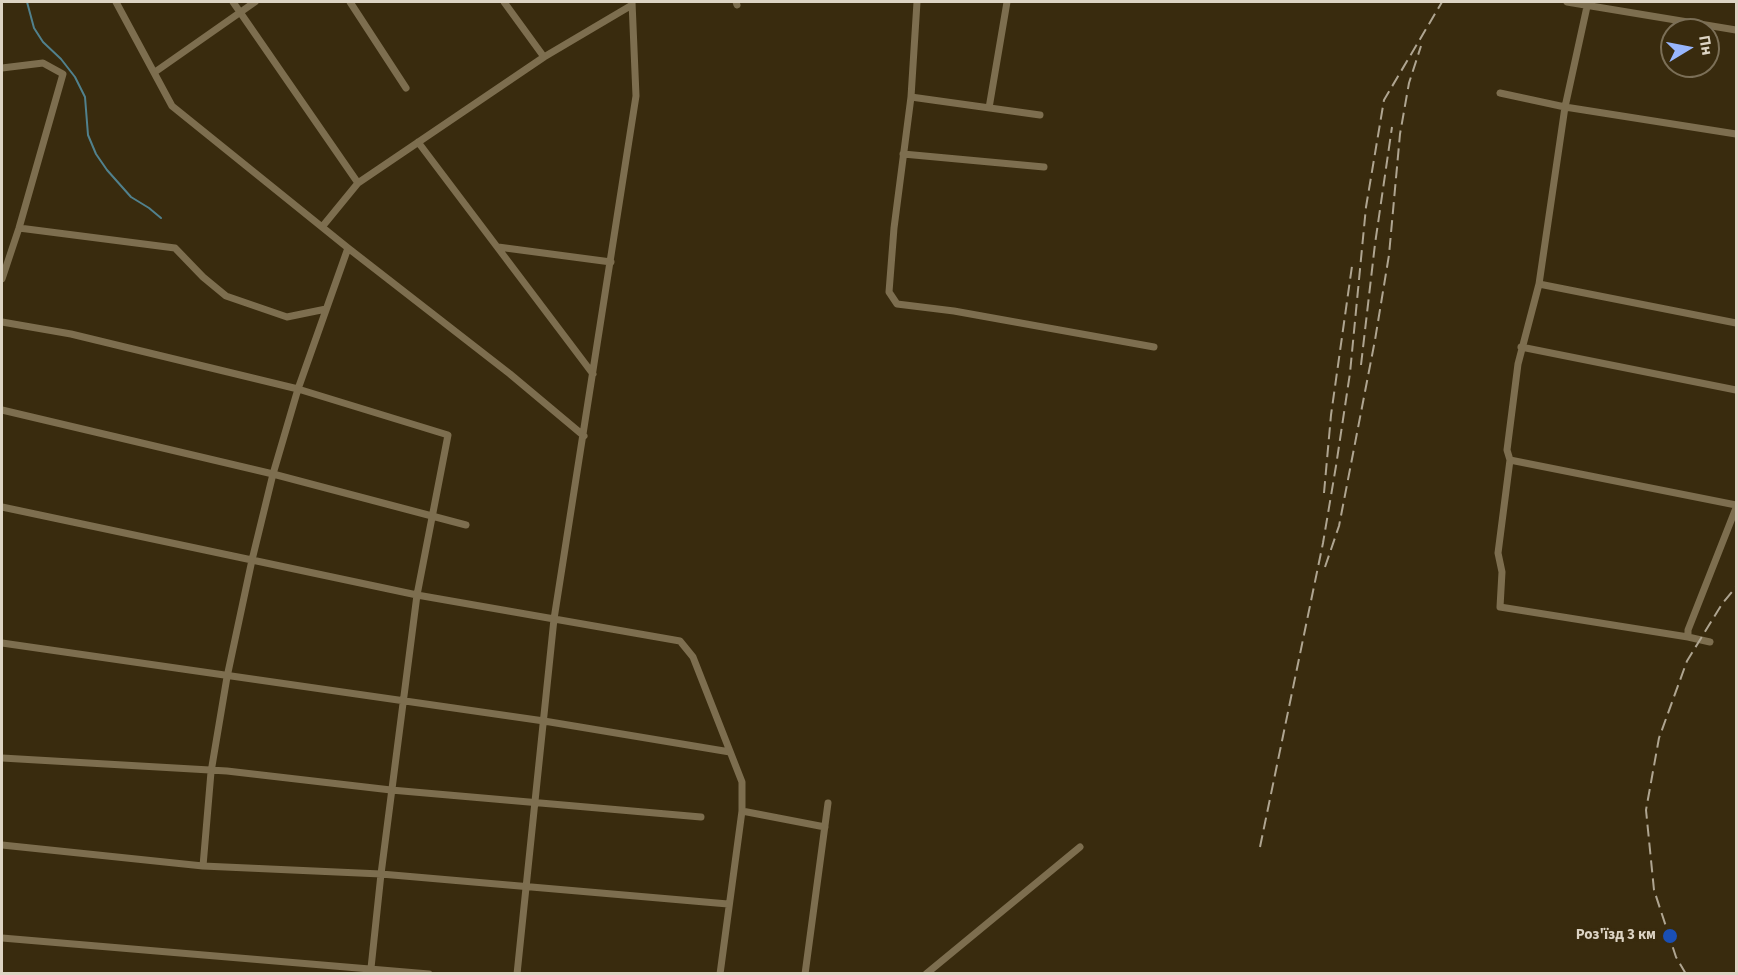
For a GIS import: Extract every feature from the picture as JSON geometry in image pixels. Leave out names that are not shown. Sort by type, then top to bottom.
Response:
[{"type":"street","points":[[116,2],[172,106],[348,248],[510,374],[584,436]]},
{"type":"street","points":[[233,2],[358,183]]},
{"type":"street","points":[[155,72],[255,2]]},
{"type":"street","points":[[350,2],[406,88]]},
{"type":"street","points":[[504,2],[544,57]]},
{"type":"street","points":[[917,2],[911,97],[894,228],[889,292],[897,304],[954,310],[1154,347]]},
{"type":"street","points":[[989,108],[1007,2]]},
{"type":"street","points":[[1567,2],[1588,3],[1737,30]]},
{"type":"street","points":[[322,227],[358,183],[544,57],[632,3],[636,96],[554,619],[517,974]]},
{"type":"street","points":[[1588,3],[1565,107],[1539,284],[1521,347],[1507,450],[1510,460],[1498,553],[1502,572],[1500,607],[1710,642]]},
{"type":"street","points":[[2,68],[43,63],[63,74],[19,228],[2,275]]},
{"type":"street","points":[[1500,93],[1565,107],[1737,134]]},
{"type":"street","points":[[911,97],[1040,115]]},
{"type":"street","points":[[418,142],[593,374]]},
{"type":"street","points":[[903,154],[1044,167]]},
{"type":"street","points":[[19,228],[175,248],[203,277],[226,296],[287,317],[326,309]]},
{"type":"street","points":[[498,247],[611,262]]},
{"type":"street","points":[[203,866],[211,772],[227,676],[252,560],[273,474],[298,389],[348,248]]},
{"type":"street","points":[[1539,284],[1737,323]]},
{"type":"street","points":[[2,322],[70,334],[298,389],[448,435],[417,596],[391,790],[371,968]]},
{"type":"street","points":[[1521,347],[1737,390]]},
{"type":"street","points":[[2,410],[273,474],[466,525]]},
{"type":"street","points":[[1510,460],[1737,506],[1691,622],[1688,637]]},
{"type":"street","points":[[2,507],[417,596],[680,641],[693,657],[742,782],[742,811],[720,974]]},
{"type":"street","points":[[2,643],[404,701],[730,752]]},
{"type":"street","points":[[2,758],[211,772],[227,771],[391,790],[701,817]]},
{"type":"street","points":[[805,974],[828,803]]},
{"type":"street","points":[[742,811],[825,827]]},
{"type":"street","points":[[2,845],[203,866],[381,874],[728,904]]},
{"type":"street","points":[[926,974],[1080,847]]},
{"type":"street","points":[[2,938],[429,974]]},
{"type":"waterway","points":[[27,2],[34,28],[43,42],[61,59],[75,77],[85,97],[88,135],[96,154],[131,197],[161,218]]},
{"type":"railway","points":[[1260,847],[1323,543],[1336,466],[1350,373],[1366,207],[1384,100],[1442,2]]},
{"type":"railway","points":[[1325,567],[1339,526],[1375,340],[1389,255],[1400,134],[1409,83],[1421,46]]},
{"type":"railway","points":[[1361,365],[1392,127]]},
{"type":"railway","points":[[1324,493],[1331,415],[1352,266]]},
{"type":"railway","points":[[1686,974],[1676,957],[1654,890],[1646,810],[1659,738],[1687,661],[1722,604],[1736,587]]},
{"type":"place","name":"Роз'їзд 3 км","points":[[1670,936]]}]
